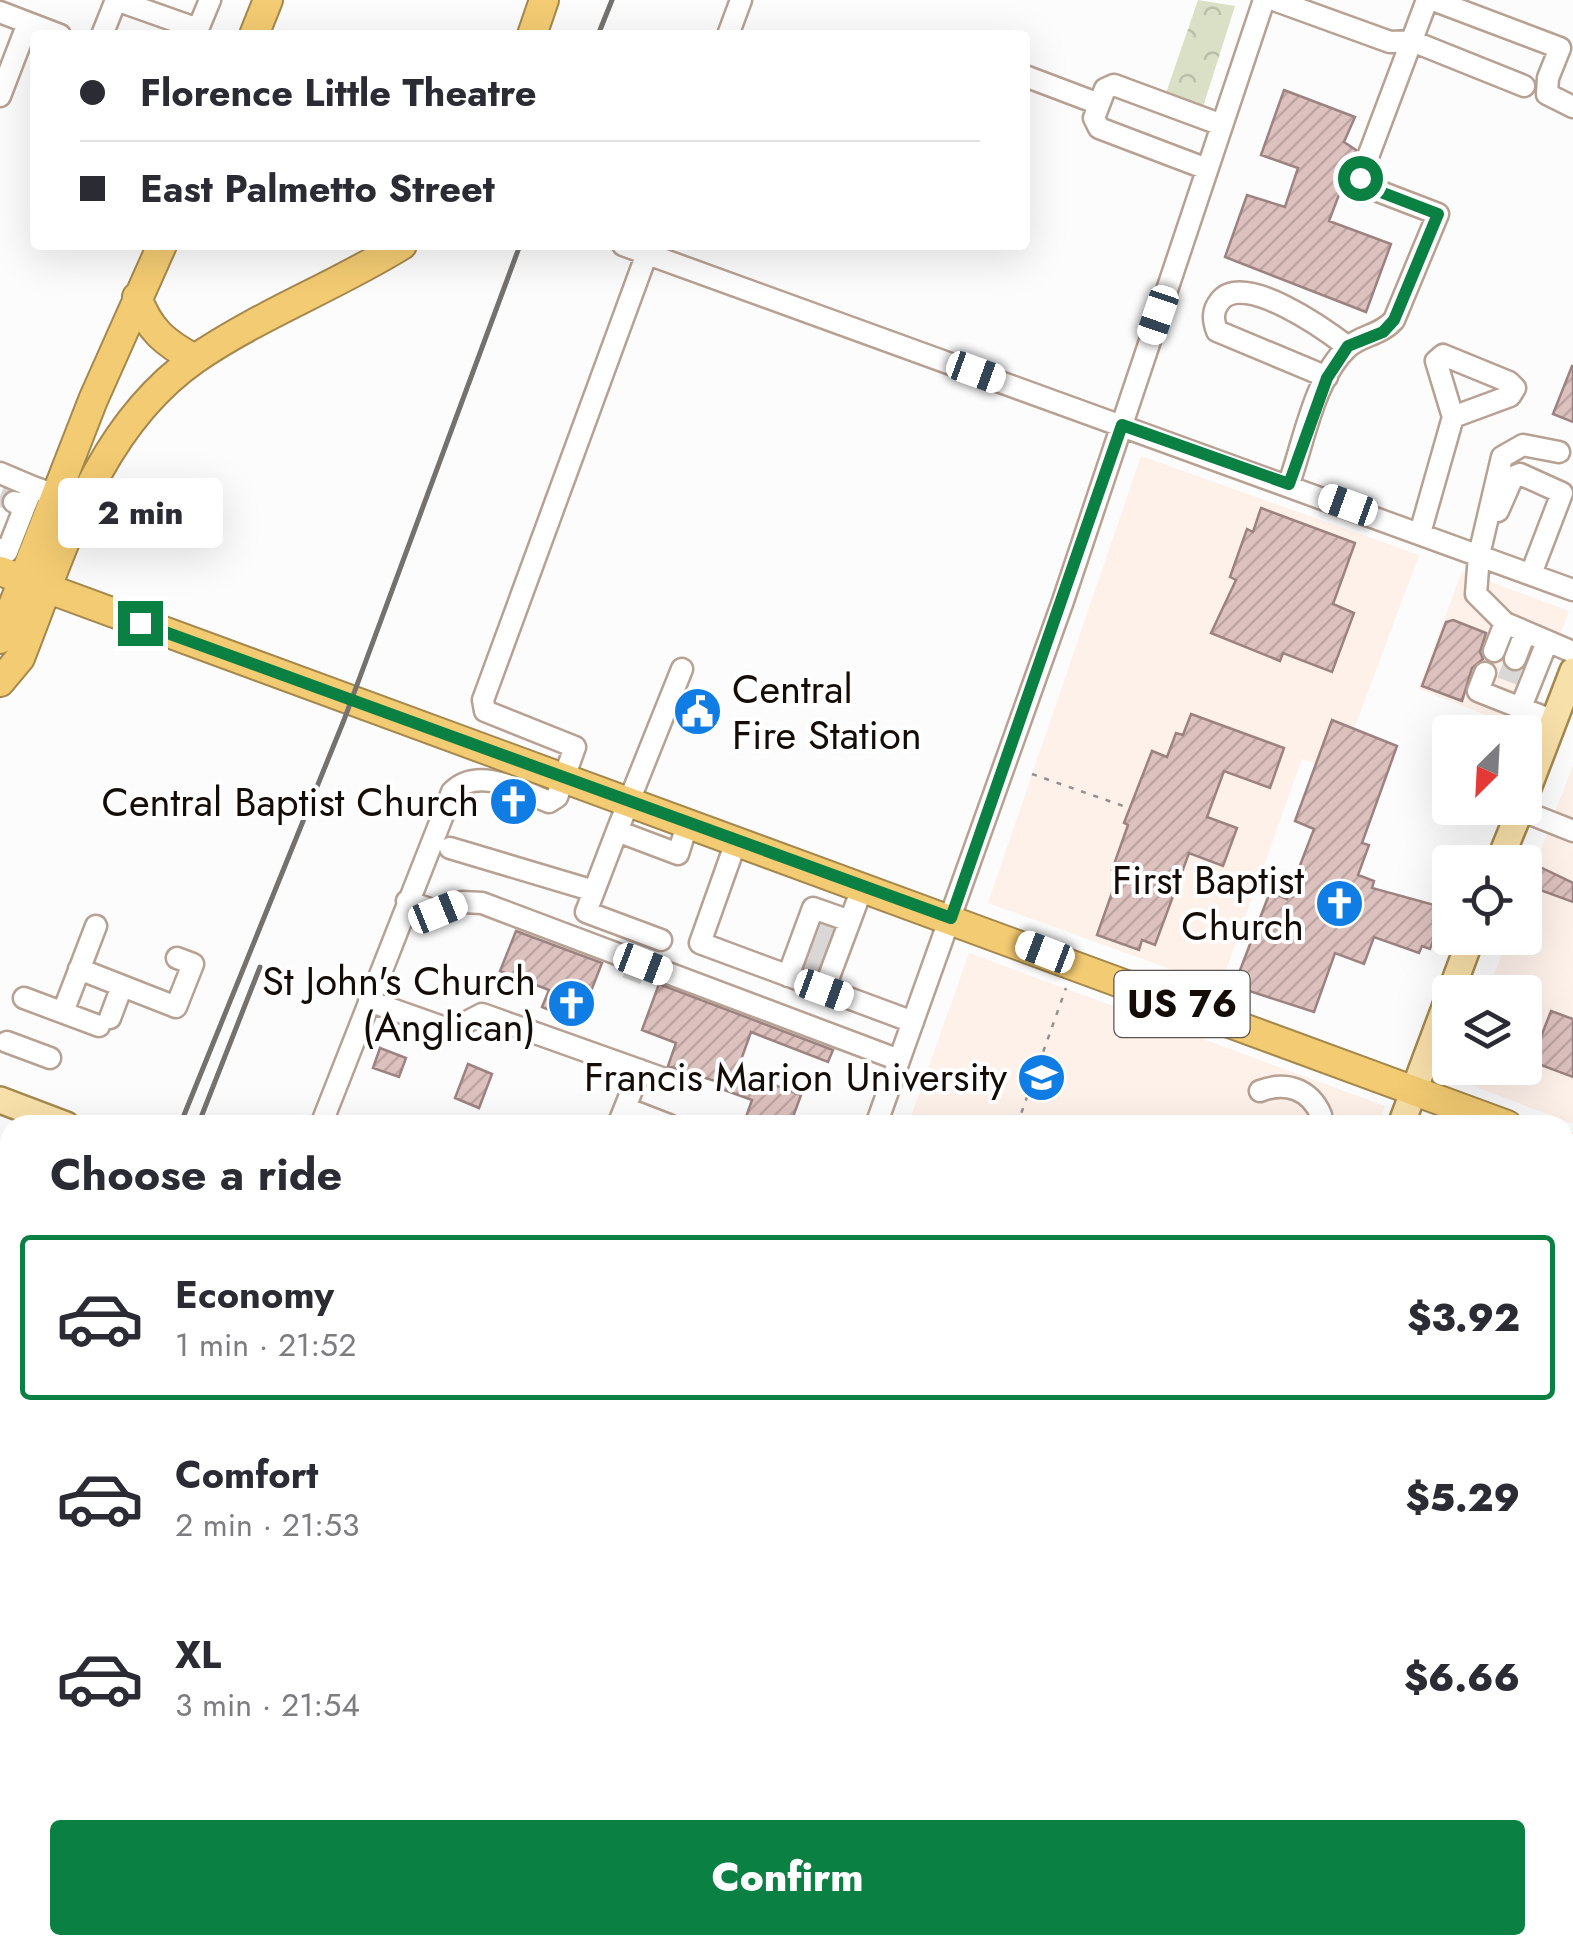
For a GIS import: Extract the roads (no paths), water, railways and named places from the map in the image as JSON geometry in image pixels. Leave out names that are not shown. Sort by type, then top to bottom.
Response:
[{"type":"highway","points":[[256,30],[268,0]]},
{"type":"highway","points":[[534,30],[544,0]]},
{"type":"highway","points":[[0,639],[13,568],[31,508],[160,250]]},
{"type":"highway","points":[[0,682],[20,658],[13,568],[85,497],[116,441],[150,398],[195,359],[393,250]]},
{"type":"highway","points":[[138,297],[147,323],[158,336],[195,359]]},
{"type":"highway","name":"US 76","points":[[13,568],[564,777],[1480,1115]]},
{"type":"main road","points":[[1542,752],[1573,671]]},
{"type":"main road","points":[[1405,1115],[1465,955]]},
{"type":"main road","points":[[0,1100],[40,1115]]},
{"type":"street","points":[[104,30],[116,0],[198,29],[210,0]]},
{"type":"street","points":[[730,30],[741,0]]},
{"type":"street","points":[[880,1115],[1122,425],[1264,0]]},
{"type":"street","points":[[1274,0],[1390,42],[1412,41],[1524,86]]},
{"type":"street","points":[[1289,484],[1327,378],[1348,346],[1383,332],[1394,320],[1438,214],[1365,186],[1360,178],[1430,0],[1560,48],[1548,78],[1547,94],[1573,106]]},
{"type":"street","points":[[0,12],[47,30]]},
{"type":"street","points":[[0,96],[28,23]]},
{"type":"street","points":[[1030,78],[1100,104]]},
{"type":"street","points":[[1207,169],[1100,128],[1094,118],[1106,88],[1114,85],[1222,126]]},
{"type":"street","points":[[325,1115],[440,812],[458,786],[486,780],[550,802],[554,801],[564,777],[575,746],[499,720],[485,710],[484,700],[649,250],[1420,532],[1481,544],[1531,574],[1573,590]]},
{"type":"street","points":[[1327,378],[1217,332],[1215,310],[1222,298],[1230,293],[1260,295],[1312,321],[1348,346]]},
{"type":"street","points":[[1420,532],[1453,417]]},
{"type":"street","points":[[1568,455],[1523,445],[1502,457],[1481,544],[1476,594],[1515,628],[1573,652]]},
{"type":"street","points":[[0,473],[31,508]]},
{"type":"street","points":[[1481,544],[1513,478],[1520,474],[1562,493],[1531,574]]},
{"type":"street","points":[[1494,651],[1515,628]]},
{"type":"street","points":[[1515,628],[1515,659]]},
{"type":"street","points":[[1521,707],[1547,642]]},
{"type":"street","points":[[660,940],[586,912],[682,670]]},
{"type":"street","points":[[1486,673],[1478,691],[1504,690],[1521,707],[1554,721]]},
{"type":"street","points":[[1542,815],[1573,831]]},
{"type":"street","points":[[617,831],[678,854],[688,822]]},
{"type":"street","points":[[737,840],[700,943],[788,976],[835,954],[863,886]]},
{"type":"street","points":[[450,848],[594,891]]},
{"type":"street","points":[[407,901],[438,912],[462,902],[482,903],[630,966],[666,972],[899,1060]]},
{"type":"street","points":[[788,976],[805,943],[813,908],[835,954],[913,1022]]},
{"type":"street","points":[[63,1012],[96,926]]},
{"type":"street","points":[[79,969],[176,1007],[193,964],[177,958]]},
{"type":"street","points":[[630,966],[666,972]]},
{"type":"street","points":[[24,998],[105,1022],[122,986]]},
{"type":"street","points":[[368,1001],[451,1030],[482,1014],[670,1081]]},
{"type":"street","points":[[6,1033],[50,1058]]},
{"type":"street","points":[[621,1115],[640,1070]]},
{"type":"street","points":[[1260,1091],[1276,1085],[1295,1089],[1314,1099],[1321,1115]]},
{"type":"tunnel","points":[[0,496],[14,502]]},
{"type":"tunnel","points":[[1507,681],[1515,659]]},
{"type":"tunnel","points":[[815,930],[836,938]]},
{"type":"tunnel","points":[[810,944],[831,952]]},
{"type":"tunnel","points":[[804,959],[825,967]]},
{"type":"tunnel","points":[[626,968],[644,975]]},
{"type":"railway","points":[[600,30],[612,0]]},
{"type":"railway","points":[[184,1115],[344,720],[518,250]]},
{"type":"railway","points":[[202,1115],[260,967]]},
{"type":"place","name":"Central Fire Station","points":[[697,712]]},
{"type":"place","name":"Central Baptist Church","points":[[514,802]]},
{"type":"place","name":"First Baptist Church","points":[[1339,903]]},
{"type":"place","name":"St John's Church (Anglican)","points":[[571,1004]]},
{"type":"place","name":"Francis Marion University","points":[[1042,1077]]}]
